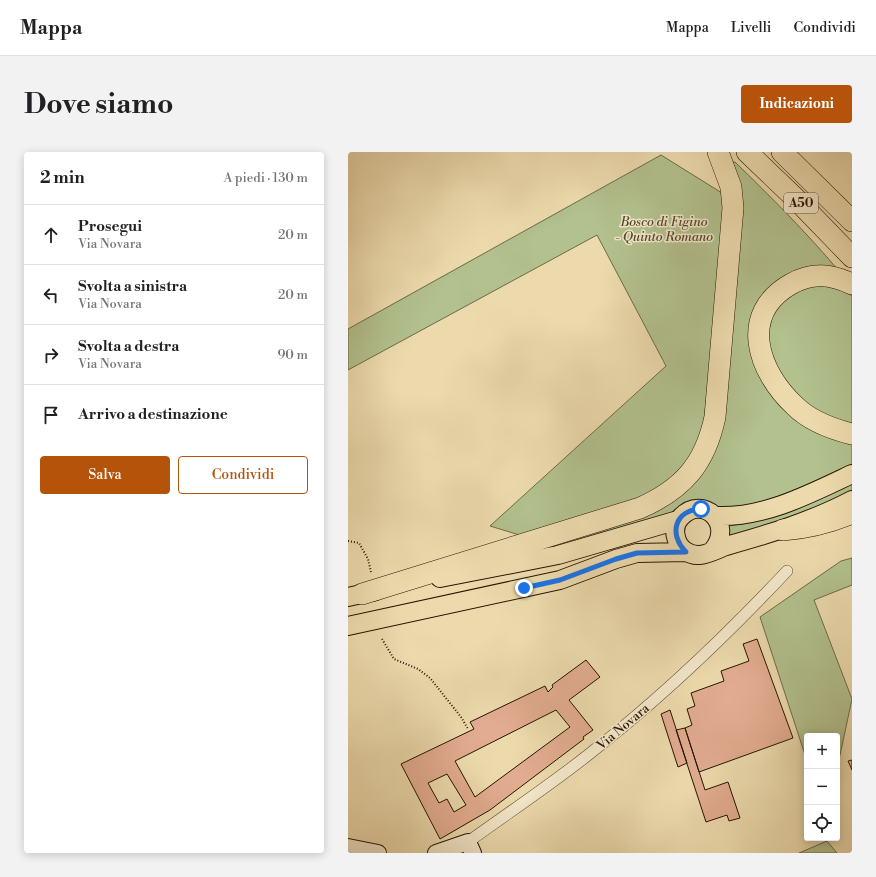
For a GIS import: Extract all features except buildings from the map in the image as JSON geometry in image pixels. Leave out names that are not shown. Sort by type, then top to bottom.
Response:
[{"type":"highway","points":[[355,595],[640,508],[670,492],[692,472],[707,447],[715,417],[733,223],[731,187],[718,152]]},
{"type":"highway","name":"A50","points":[[747,152],[794,197],[852,257]]},
{"type":"highway","name":"A50","points":[[782,152],[852,221]]},
{"type":"highway","points":[[852,284],[825,275],[799,279],[774,295],[765,308],[759,322],[758,336],[759,348],[767,369],[778,388],[796,407],[816,421],[836,430],[852,434]]},
{"type":"highway","points":[[783,530],[808,528],[852,513]]},
{"type":"main road","points":[[355,595],[558,555],[678,520],[688,511],[694,509],[706,510],[716,516],[737,516],[771,508],[852,474]]},
{"type":"main road","points":[[348,626],[560,580],[616,559],[637,553],[686,552],[700,555],[783,530],[852,500]]},
{"type":"main road","points":[[714,550],[721,537],[722,529],[716,516]]},
{"type":"main road","points":[[678,520],[675,534],[677,541],[686,552]]},
{"type":"street","name":"Via Novara","points":[[436,853],[470,848],[631,721],[737,624],[787,571]]},
{"type":"street","points":[[348,847],[378,853]]},
{"type":"path","points":[[348,541],[358,543],[368,559],[371,572]]},
{"type":"path","points":[[382,639],[394,659],[418,669],[430,678],[461,717],[468,729]]},
{"type":"green space","name":"Bosco di Figino - Quinto Romano","points":[[661,155],[730,198],[701,446],[658,492],[526,537],[490,526],[666,366],[597,235],[348,370],[348,329]]},
{"type":"green space","points":[[733,162],[735,162],[788,215],[838,270],[781,283],[759,368],[852,441],[852,465],[799,489],[759,503],[728,509],[683,504],[658,522],[538,551],[633,516],[705,461]]},
{"type":"green space","points":[[817,284],[843,290],[852,296],[852,429],[811,412],[780,381],[764,334],[766,323],[783,298]]},
{"type":"green space","points":[[852,482],[852,496],[825,508],[726,537],[725,526],[742,524],[774,515],[806,503]]},
{"type":"green space","points":[[852,558],[852,585],[814,600],[852,699],[840,755],[840,733],[804,733],[804,752],[760,617],[841,561]]},
{"type":"green space","points":[[827,841],[837,853],[799,853]]},
{"type":"route","points":[[524,588],[560,580],[598,565],[637,553],[686,552],[680,547],[675,534],[678,520],[688,511],[701,509]]}]
